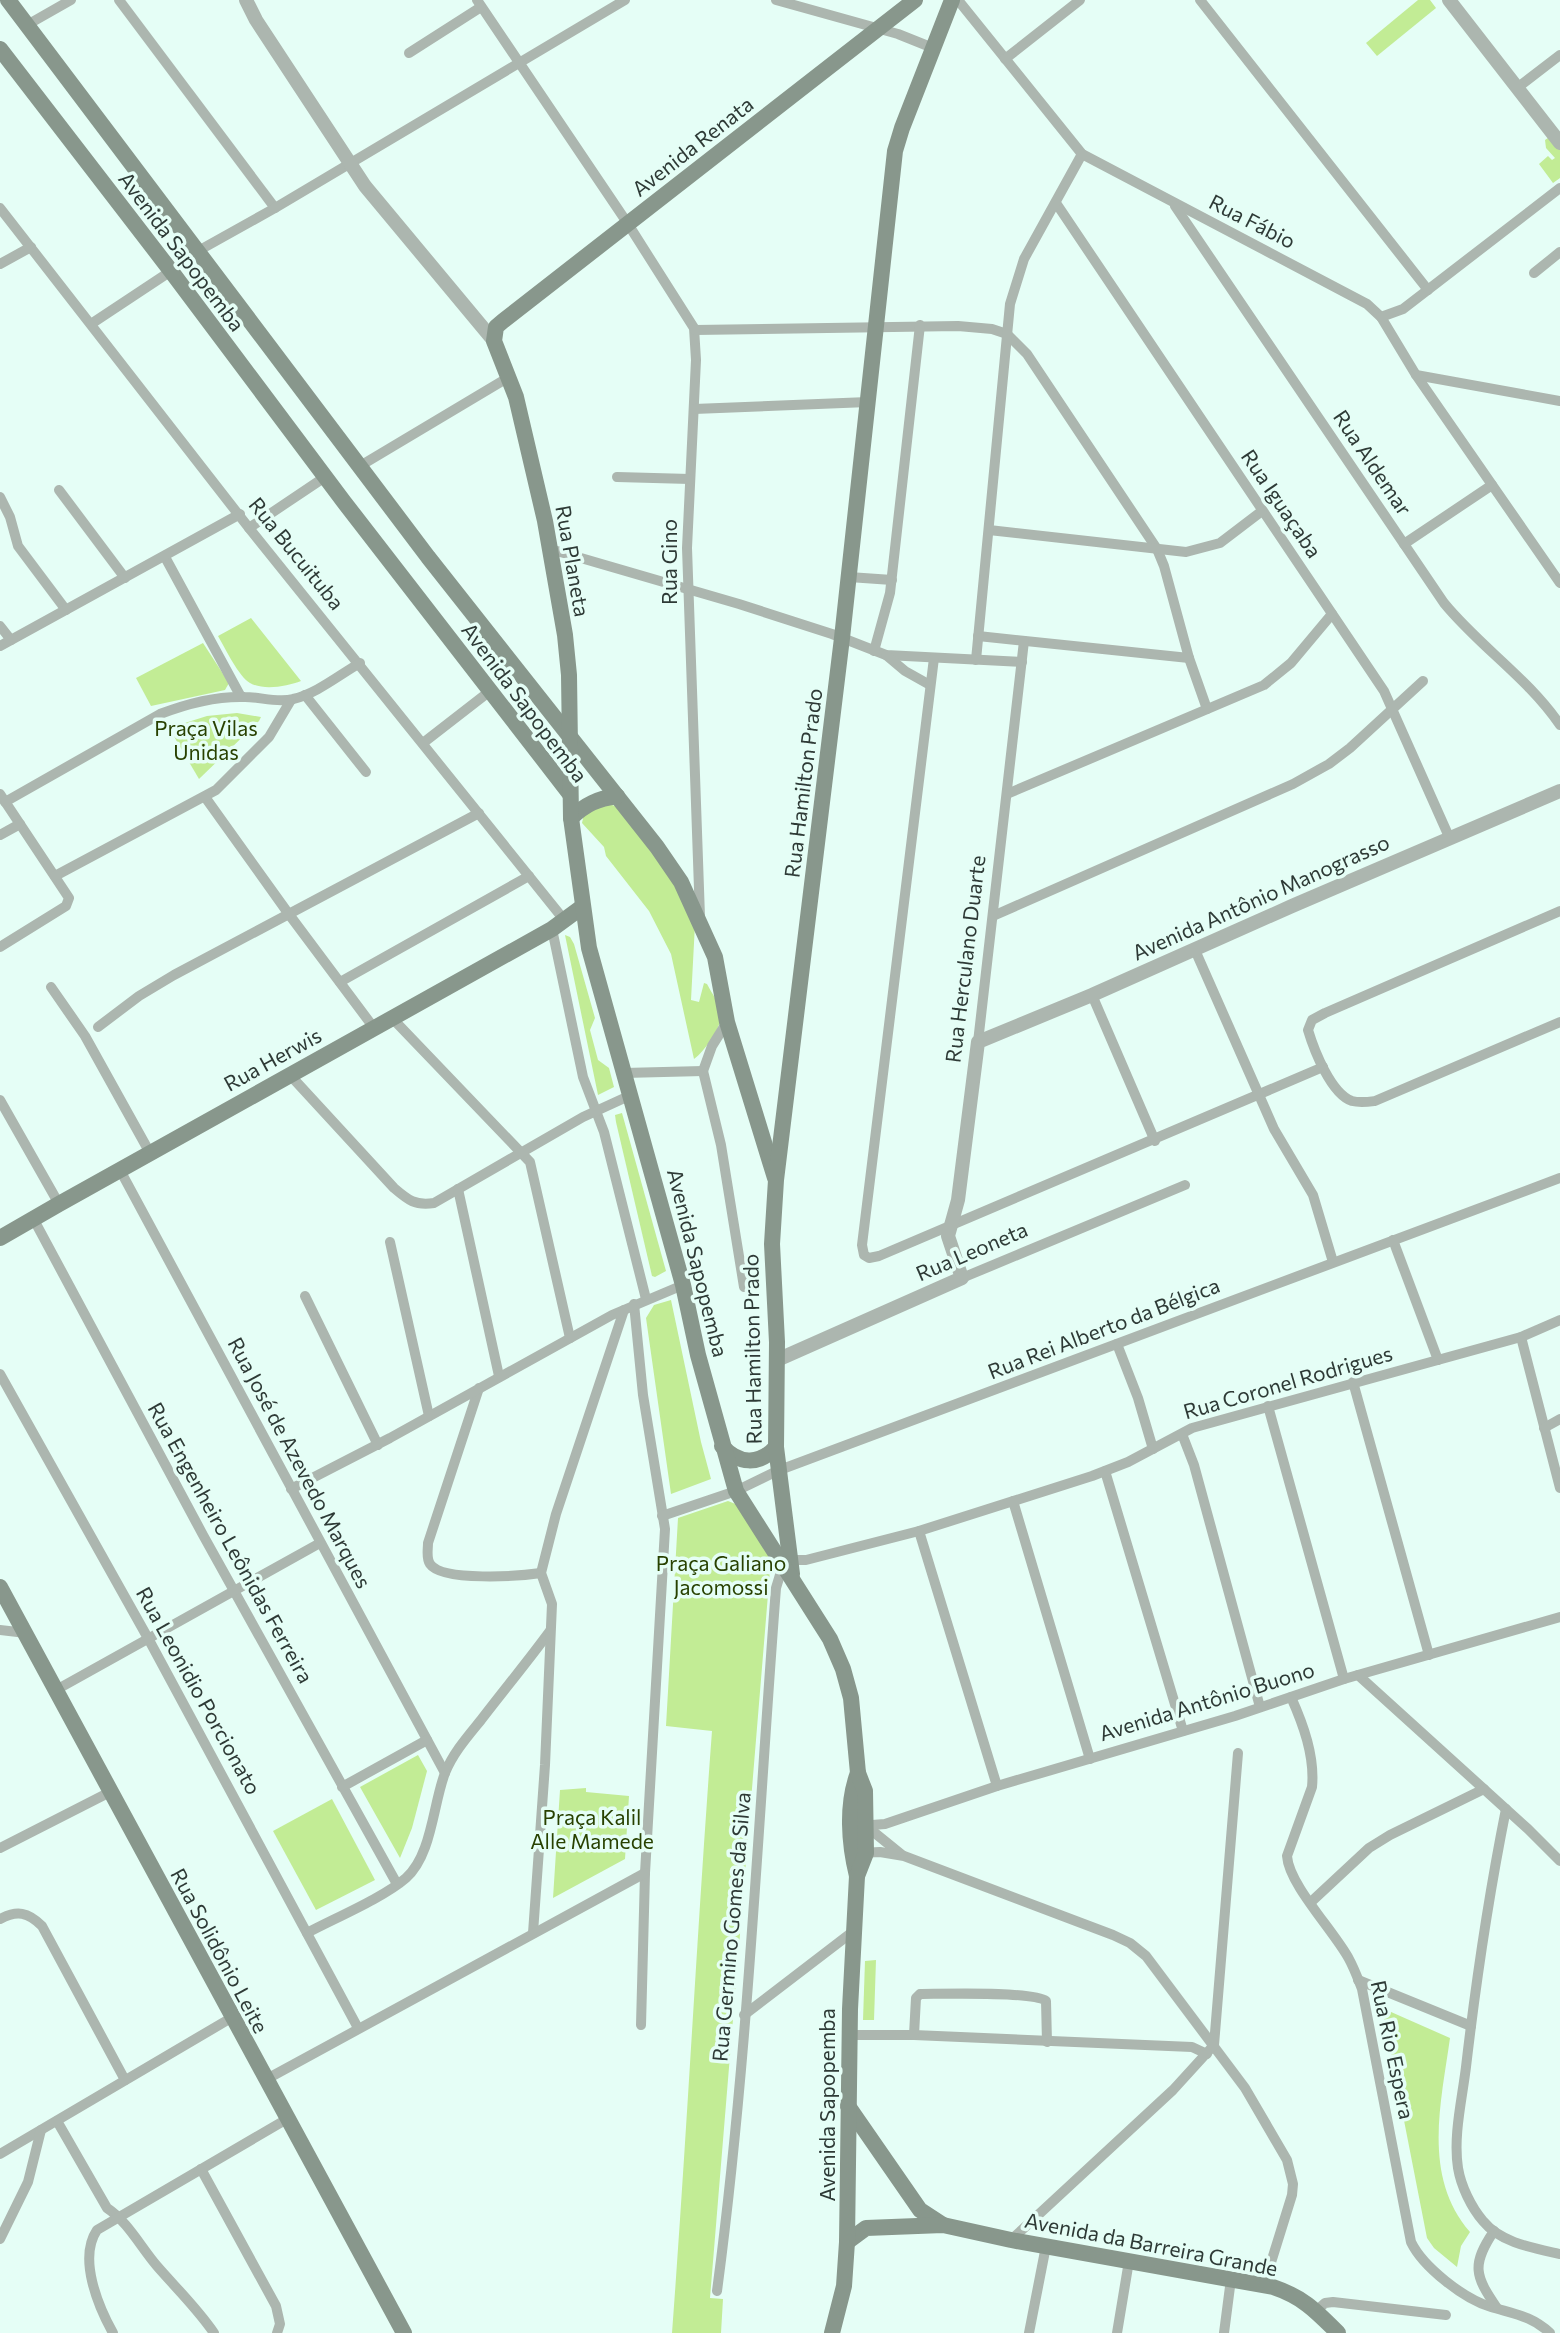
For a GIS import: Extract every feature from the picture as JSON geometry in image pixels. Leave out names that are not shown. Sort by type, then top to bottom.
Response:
[{"type":"main road","name":"Avenida Sapopemba","points":[[8,0],[360,466],[561,714],[570,737],[681,882],[715,957],[727,1022],[776,1180]]},
{"type":"main road","name":"Avenida Renata","points":[[495,334],[628,224],[915,0]]},
{"type":"main road","name":"Rua Hamilton Prado","points":[[782,1560],[776,1447],[776,1300],[772,1244],[776,1180],[842,638],[895,150],[933,48],[955,0]]},
{"type":"main road","name":"Avenida Sapopemba","points":[[0,49],[570,794],[570,920],[589,948],[683,1285],[722,1446],[736,1491],[830,1639],[851,1698],[858,1773],[865,1791],[858,1826],[858,1876],[849,2035],[849,2213],[844,2286],[832,2333]]},
{"type":"main road","name":"Rua Planeta","points":[[495,334],[516,397],[550,548],[565,635],[561,714]]},
{"type":"main road","points":[[570,737],[570,794]]},
{"type":"main road","points":[[571,818],[589,802],[617,796]]},
{"type":"main road","name":"Rua Herwis","points":[[0,1238],[570,920]]},
{"type":"main road","points":[[722,1446],[729,1454],[749,1461],[769,1455],[776,1447]]},
{"type":"main road","name":"Rua Solidônio Leite","points":[[0,1587],[231,2018],[404,2333]]},
{"type":"main road","name":"Avenida da Barreira Grande","points":[[848,2106],[915,2203],[925,2215],[943,2225]]},
{"type":"main road","points":[[849,2144],[859,2136],[872,2138]]},
{"type":"main road","points":[[907,2226],[915,2216],[915,2203]]},
{"type":"main road","points":[[847,2242],[866,2228],[849,2213]]},
{"type":"main road","name":"Avenida da Barreira Grande","points":[[866,2228],[943,2225],[1264,2285],[1292,2293],[1316,2311],[1338,2333]]},
{"type":"street","points":[[27,24],[71,0]]},
{"type":"street","points":[[120,0],[275,208]]},
{"type":"street","points":[[198,251],[625,0]]},
{"type":"street","points":[[776,0],[912,38],[933,48]]},
{"type":"street","name":"Rua Fábio","points":[[955,0],[1082,154],[1367,304],[1381,317]]},
{"type":"street","points":[[1005,59],[1080,0]]},
{"type":"street","points":[[1200,0],[1428,290]]},
{"type":"street","points":[[1449,0],[1560,143]]},
{"type":"street","name":"Rua Planeta","points":[[250,1],[365,186],[480,324],[495,334]]},
{"type":"street","points":[[409,53],[479,3],[628,224],[695,330],[920,325],[992,329],[1007,334],[1027,354],[1157,549],[1207,709]]},
{"type":"street","points":[[1517,88],[1560,55]]},
{"type":"street","points":[[976,660],[1010,304],[1016,279],[1034,240],[1082,154]]},
{"type":"street","points":[[1560,188],[1428,290],[1396,313],[1381,317],[1416,375],[1560,583]]},
{"type":"street","name":"Rua Iguaçaba","points":[[1056,203],[1392,707],[1450,839]]},
{"type":"street","name":"Rua Aldemar","points":[[1174,204],[1460,623],[1540,698],[1560,726]]},
{"type":"street","name":"Rua Bucuituba","points":[[0,208],[249,528],[529,876],[570,920]]},
{"type":"street","points":[[0,264],[31,247]]},
{"type":"street","points":[[1534,273],[1560,252]]},
{"type":"street","points":[[91,324],[171,271]]},
{"type":"street","points":[[874,651],[888,606],[892,580],[920,325]]},
{"type":"street","name":"Rua Gino","points":[[695,330],[687,548],[700,919]]},
{"type":"street","points":[[1416,375],[1560,401]]},
{"type":"street","points":[[360,466],[509,377]]},
{"type":"street","points":[[694,409],[868,402]]},
{"type":"street","points":[[249,528],[325,477]]},
{"type":"street","points":[[617,477],[690,479]]},
{"type":"street","points":[[1404,544],[1492,485]]},
{"type":"street","points":[[59,490],[125,578]]},
{"type":"street","points":[[0,497],[10,517],[18,547],[66,610]]},
{"type":"street","points":[[989,530],[1186,552],[1212,545],[1235,533],[1262,511]]},
{"type":"street","points":[[0,646],[240,514]]},
{"type":"street","points":[[550,548],[842,638],[886,655],[1022,662]]},
{"type":"street","points":[[165,557],[241,697]]},
{"type":"street","points":[[849,577],[892,580]]},
{"type":"street","points":[[1007,794],[1245,694],[1275,677],[1291,663],[1332,614]]},
{"type":"street","points":[[0,626],[11,640]]},
{"type":"street","points":[[978,636],[1189,658]]},
{"type":"street","name":"Rua Herculano Duarte","points":[[962,1278],[948,1241],[958,1200],[1024,641]]},
{"type":"street","points":[[886,655],[905,671],[930,685]]},
{"type":"street","points":[[934,658],[863,1232],[864,1255],[869,1258],[879,1256],[950,1227],[1323,1067]]},
{"type":"street","points":[[0,947],[69,904],[67,893],[3,798],[160,714],[206,701],[241,697],[291,700],[305,695],[360,663]]},
{"type":"street","points":[[993,916],[1293,784],[1329,764],[1350,748],[1423,681]]},
{"type":"street","points":[[423,743],[490,691]]},
{"type":"street","points":[[305,695],[366,772]]},
{"type":"street","points":[[55,876],[205,797],[236,772],[269,737],[291,700]]},
{"type":"street","name":"Avenida Antônio Manograsso","points":[[978,1042],[1093,995],[1560,791]]},
{"type":"street","points":[[205,797],[374,1028]]},
{"type":"street","points":[[98,1027],[139,996],[479,813]]},
{"type":"street","points":[[0,835],[20,824]]},
{"type":"street","points":[[340,982],[529,876]]},
{"type":"street","points":[[1560,911],[1317,1017],[1312,1020],[1308,1030],[1323,1067],[1337,1090],[1354,1102],[1375,1101],[1560,1022]]},
{"type":"street","points":[[570,920],[583,1077],[604,1132],[646,1299]]},
{"type":"street","points":[[1195,950],[1274,1129],[1313,1195],[1333,1262]]},
{"type":"street","points":[[51,987],[85,1036],[149,1153]]},
{"type":"street","points":[[1093,995],[1155,1141]]},
{"type":"street","points":[[393,1018],[506,1138],[523,1152],[533,1168],[570,1338]]},
{"type":"street","points":[[727,1022],[712,1046],[703,1071],[721,1145],[744,1287]]},
{"type":"street","points":[[624,1073],[703,1071]]},
{"type":"street","points":[[290,1075],[394,1188],[413,1203],[423,1205],[434,1203],[595,1112],[631,1095]]},
{"type":"street","points":[[0,1100],[59,1204]]},
{"type":"street","name":"Rua José de Azevedo Marques","points":[[120,1170],[445,1773]]},
{"type":"street","name":"Rua Rei Alberto da Bélgica","points":[[662,1516],[736,1491],[777,1471],[1560,1178]]},
{"type":"street","name":"Rua Leoneta","points":[[777,1360],[962,1278],[1185,1185]]},
{"type":"street","points":[[458,1189],[499,1376]]},
{"type":"street","name":"Rua Engenheiro Leônidas Ferreira","points":[[33,1218],[234,1592],[397,1884]]},
{"type":"street","points":[[1394,1240],[1437,1360]]},
{"type":"street","points":[[390,1242],[429,1416]]},
{"type":"street","points":[[291,1489],[378,1445],[499,1376],[629,1307],[683,1285]]},
{"type":"street","points":[[305,1296],[378,1445]]},
{"type":"street","points":[[629,1307],[665,1529],[645,1873],[641,2025]]},
{"type":"street","points":[[533,1933],[545,1765],[552,1604],[541,1573],[556,1514],[629,1307]]},
{"type":"street","name":"Rua Coronel Rodrigues","points":[[782,1560],[806,1560],[919,1531],[1105,1471],[1192,1428],[1521,1337],[1560,1320]]},
{"type":"street","points":[[1521,1337],[1560,1488]]},
{"type":"street","points":[[1117,1344],[1138,1398],[1153,1449]]},
{"type":"street","name":"Rua Leonidio Porcionato","points":[[0,1374],[149,1640],[358,2028]]},
{"type":"street","points":[[1353,1382],[1429,1655]]},
{"type":"street","points":[[479,1388],[428,1543],[427,1558],[431,1567],[442,1573],[497,1576],[541,1573]]},
{"type":"street","points":[[1268,1406],[1344,1679]]},
{"type":"street","points":[[1544,1428],[1560,1419]]},
{"type":"street","points":[[1182,1434],[1194,1465],[1260,1707]]},
{"type":"street","points":[[1105,1471],[1183,1731]]},
{"type":"street","points":[[1013,1501],[1090,1759]]},
{"type":"street","points":[[919,1531],[997,1786]]},
{"type":"street","points":[[57,1690],[320,1543]]},
{"type":"street","name":"Rua Germino Gomes da Silva","points":[[717,2291],[730,2196],[776,1588],[782,1560]]},
{"type":"street","name":"Avenida Antônio Buono","points":[[858,1826],[885,1824],[997,1786],[1183,1731],[1344,1679],[1560,1617]]},
{"type":"street","points":[[0,1630],[26,1633]]},
{"type":"street","points":[[307,1933],[397,1884],[414,1868],[421,1854],[445,1773],[465,1740],[551,1630]]},
{"type":"street","points":[[1358,1675],[1560,1861]]},
{"type":"street","name":"Rua Rio Espera","points":[[1291,1697],[1300,1716],[1313,1775],[1312,1787],[1287,1856],[1287,1863],[1348,1958],[1362,1989],[1411,2242],[1422,2258],[1451,2285],[1470,2298],[1530,2317],[1550,2333]]},
{"type":"street","points":[[342,1787],[426,1740]]},
{"type":"street","points":[[1012,2240],[1173,2090],[1210,2049],[1238,1753]]},
{"type":"street","points":[[1311,1902],[1369,1848],[1484,1789]]},
{"type":"street","points":[[0,1848],[110,1792]]},
{"type":"street","points":[[1506,1809],[1490,1887],[1471,2026],[1456,2147],[1458,2171],[1467,2196],[1482,2220],[1494,2231],[1531,2248],[1560,2254]]},
{"type":"street","points":[[858,1826],[904,1856]]},
{"type":"street","points":[[858,1853],[880,1852],[904,1856],[1031,1902],[1130,1943],[1146,1956],[1210,2049],[1245,2088],[1292,2172],[1292,2195],[1264,2285]]},
{"type":"street","points":[[265,2080],[645,1873]]},
{"type":"street","points":[[0,1919],[19,1912],[29,1915],[43,1926],[125,2080]]},
{"type":"street","points":[[744,2015],[855,1930]]},
{"type":"street","points":[[1358,1980],[1471,2026]]},
{"type":"street","points":[[914,2035],[916,1998],[919,1995],[1015,1995],[1042,1998],[1046,2001],[1047,2042]]},
{"type":"street","points":[[0,2154],[231,2018]]},
{"type":"street","points":[[849,2035],[914,2035],[1210,2049]]},
{"type":"street","points":[[113,2333],[97,2294],[88,2258],[89,2245],[97,2230],[287,2119]]},
{"type":"street","points":[[57,2121],[107,2208],[119,2216],[158,2266],[195,2306],[214,2333]]},
{"type":"street","points":[[0,2239],[28,2182],[41,2130]]},
{"type":"street","points":[[201,2169],[276,2306],[280,2324],[276,2333]]},
{"type":"street","points":[[1494,2231],[1482,2249],[1477,2264],[1484,2288],[1497,2308]]},
{"type":"street","points":[[1029,2333],[1046,2246]]},
{"type":"street","points":[[1117,2333],[1129,2261]]},
{"type":"street","points":[[1224,2333],[1231,2279]]},
{"type":"street","points":[[1316,2311],[1325,2303],[1333,2302],[1446,2315]]},
{"type":"green space","points":[[1418,0],[1430,0],[1436,8],[1377,56],[1366,43]]},
{"type":"green space","points":[[1551,136],[1560,150],[1560,178],[1553,183],[1539,164],[1548,156],[1552,160],[1555,158],[1546,148],[1545,140]]},
{"type":"green space","points":[[251,618],[301,681],[283,686],[262,687],[250,683],[241,675],[218,636]]},
{"type":"green space","points":[[203,643],[229,683],[225,690],[151,706],[136,678]]},
{"type":"green space","name":"Praça Vilas Unidas","points":[[237,713],[261,717],[199,779],[169,728],[207,716]]},
{"type":"green space","points":[[605,802],[617,807],[668,873],[695,924],[691,1000],[699,1002],[704,983],[707,984],[721,1016],[711,1039],[694,1059],[671,954],[649,911],[606,856],[604,847],[582,823],[584,814]]},
{"type":"green space","points":[[565,935],[570,937],[574,944],[595,1018],[590,1030],[598,1060],[609,1068],[614,1087],[598,1095]]},
{"type":"green space","points":[[622,1113],[666,1271],[655,1277],[652,1276],[616,1122],[615,1115]]},
{"type":"green space","name":"Praça Galiano Jacomossi","points":[[671,1300],[711,1479],[671,1494],[646,1318],[654,1305]]},
{"type":"green space","name":"Praça Galiano Jacomossi","points":[[728,1501],[738,1505],[771,1558],[710,2298],[723,2299],[721,2333],[672,2333],[712,1731],[666,1726],[678,1518]]},
{"type":"green space","points":[[418,1755],[427,1771],[412,1828],[400,1858],[360,1787]]},
{"type":"green space","name":"Praça Kalil Alle Mamede","points":[[586,1788],[586,1792],[629,1796],[625,1859],[553,1898],[560,1790]]},
{"type":"green space","points":[[332,1799],[375,1880],[316,1910],[273,1831]]},
{"type":"green space","points":[[876,1960],[874,2020],[863,2020],[865,1961]]},
{"type":"green space","points":[[1382,2008],[1450,2038],[1439,2139],[1445,2188],[1455,2211],[1470,2232],[1461,2246],[1457,2267],[1434,2248],[1427,2238]]}]
